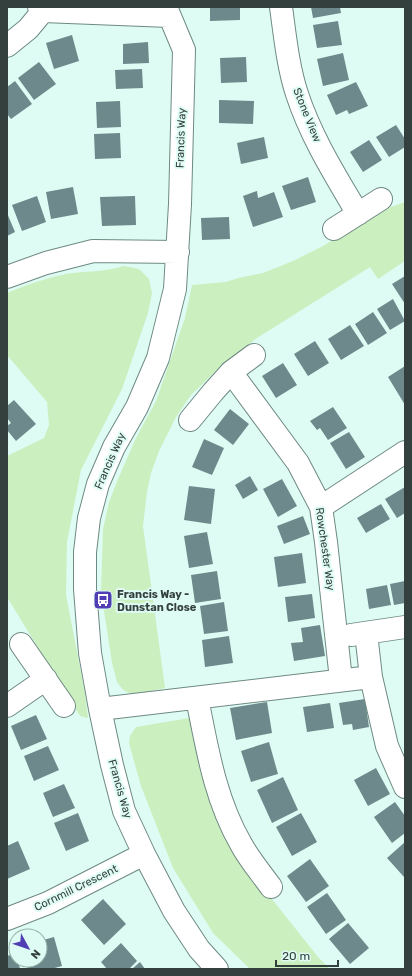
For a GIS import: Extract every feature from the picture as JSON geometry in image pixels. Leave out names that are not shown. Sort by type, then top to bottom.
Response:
[{"type":"street","name":"Stone View","points":[[281,7],[296,93],[307,121],[322,152],[358,214]]},
{"type":"street","points":[[7,46],[28,29],[41,9],[167,12]]},
{"type":"street","name":"Francis Way","points":[[167,12],[184,50],[178,252],[175,289],[158,358],[137,406],[114,447],[98,484],[89,518],[85,552],[86,589],[90,653],[112,766],[124,811],[144,854],[174,911],[199,949],[217,969]]},
{"type":"street","points":[[334,229],[381,199]]},
{"type":"street","points":[[7,277],[46,263],[93,251],[178,252]]},
{"type":"street","points":[[190,420],[231,372],[254,355]]},
{"type":"street","name":"Rowchester Way","points":[[231,372],[298,463],[321,507],[342,680]]},
{"type":"street","points":[[321,507],[405,452]]},
{"type":"street","points":[[336,636],[405,627]]},
{"type":"street","points":[[366,633],[371,677],[387,746],[405,787]]},
{"type":"street","points":[[21,644],[64,706]]},
{"type":"street","points":[[100,709],[371,677]]},
{"type":"street","points":[[7,706],[46,679]]},
{"type":"street","points":[[197,698],[212,769],[224,809],[241,844],[271,887]]},
{"type":"street","name":"Cornmill Crescent","points":[[7,919],[48,903],[144,854]]},
{"type":"green space","points":[[405,202],[405,261],[378,279],[370,267],[257,338],[224,363],[191,395],[176,417],[159,451],[151,473],[143,526],[165,688],[133,695],[123,690],[117,682],[112,663],[101,591],[103,529],[109,502],[118,479],[136,438],[156,401],[185,318],[192,285],[226,282],[263,273],[293,261],[321,247],[391,207]]},
{"type":"green space","points":[[124,266],[139,269],[149,279],[152,293],[148,313],[122,389],[81,470],[67,542],[66,595],[85,693],[88,718],[80,716],[7,597],[7,456],[44,438],[49,425],[47,402],[7,355],[7,293],[36,282],[66,274]]},
{"type":"green space","points":[[195,717],[268,894],[318,957],[330,969],[250,969],[213,933],[173,868],[141,786],[129,743],[130,736],[136,727]]},
{"type":"building","points":[[210,7],[240,7],[240,20],[210,21]]},
{"type":"building","points":[[311,7],[340,7],[341,13],[313,18]]},
{"type":"building","points":[[338,21],[342,45],[317,48],[313,25]]},
{"type":"building","points":[[72,35],[79,61],[54,69],[46,43]]},
{"type":"building","points":[[148,42],[149,63],[123,64],[123,44]]},
{"type":"building","points":[[343,53],[349,80],[323,86],[317,59]]},
{"type":"building","points":[[246,57],[247,82],[221,83],[220,58]]},
{"type":"building","points":[[39,62],[56,84],[34,100],[18,78]]},
{"type":"building","points":[[142,69],[143,88],[116,89],[115,70]]},
{"type":"building","points":[[15,81],[32,104],[11,119],[7,114],[7,87]]},
{"type":"building","points":[[356,82],[368,106],[349,114],[347,110],[336,115],[327,95]]},
{"type":"building","points":[[219,100],[254,101],[253,124],[219,123]]},
{"type":"building","points":[[120,101],[121,127],[97,128],[96,102]]},
{"type":"building","points":[[396,125],[405,139],[405,147],[389,157],[376,137]]},
{"type":"building","points":[[120,133],[121,158],[95,159],[94,134]]},
{"type":"building","points":[[264,137],[268,158],[241,164],[237,143]]},
{"type":"building","points":[[369,140],[382,160],[363,172],[350,152]]},
{"type":"building","points":[[308,177],[316,202],[291,210],[282,186]]},
{"type":"building","points":[[73,187],[78,214],[51,219],[46,192]]},
{"type":"building","points":[[257,191],[258,198],[274,192],[283,217],[253,227],[243,196]]},
{"type":"building","points":[[37,196],[46,222],[22,231],[12,205]]},
{"type":"building","points":[[135,196],[136,225],[102,226],[100,197]]},
{"type":"building","points":[[7,213],[15,232],[7,236]]},
{"type":"building","points":[[229,217],[230,239],[202,240],[201,218]]},
{"type":"building","points":[[405,276],[405,304],[392,284]]},
{"type":"building","points":[[393,299],[405,321],[390,330],[377,309]]},
{"type":"building","points":[[373,312],[387,333],[368,345],[355,324]]},
{"type":"building","points":[[350,325],[364,346],[341,360],[328,339]]},
{"type":"building","points":[[315,341],[329,363],[308,376],[294,354]]},
{"type":"building","points":[[283,363],[297,385],[276,398],[262,376]]},
{"type":"building","points":[[405,366],[405,405],[388,377]]},
{"type":"building","points":[[14,400],[36,424],[16,441],[7,430],[7,426],[11,423],[7,418],[7,406]]},
{"type":"building","points":[[333,407],[347,428],[328,440],[320,428],[317,430],[310,421]]},
{"type":"building","points":[[230,409],[249,424],[233,445],[214,430]]},
{"type":"building","points":[[349,432],[365,457],[346,469],[330,443]]},
{"type":"building","points":[[204,439],[224,448],[212,475],[192,467]]},
{"type":"building","points":[[250,476],[258,490],[243,499],[235,485]]},
{"type":"building","points":[[282,479],[297,506],[278,517],[263,489]]},
{"type":"building","points":[[189,486],[215,489],[211,524],[184,520]]},
{"type":"building","points":[[405,487],[405,513],[397,518],[385,499]]},
{"type":"building","points":[[381,504],[390,519],[366,533],[357,518]]},
{"type":"building","points":[[303,516],[310,534],[284,544],[277,526]]},
{"type":"building","points":[[207,532],[213,564],[189,568],[184,536]]},
{"type":"building","points":[[302,553],[306,583],[278,587],[274,557]]},
{"type":"building","points":[[217,571],[221,599],[195,603],[191,575]]},
{"type":"building","points":[[405,581],[405,603],[394,605],[390,584]]},
{"type":"building","points":[[387,585],[391,605],[369,609],[366,589]]},
{"type":"building","points":[[312,594],[315,618],[288,622],[285,597]]},
{"type":"building","points":[[224,602],[228,631],[204,634],[200,606]]},
{"type":"building","points":[[320,625],[325,656],[294,661],[291,643],[303,642],[301,628]]},
{"type":"building","points":[[229,636],[233,663],[205,667],[202,640]]},
{"type":"building","points":[[365,699],[369,727],[353,730],[352,724],[343,725],[339,703]]},
{"type":"building","points":[[267,702],[272,733],[236,740],[230,708]]},
{"type":"building","points":[[330,703],[334,728],[307,732],[303,707]]},
{"type":"building","points":[[36,715],[47,739],[21,750],[11,726]]},
{"type":"building","points":[[269,742],[278,774],[251,782],[241,751]]},
{"type":"building","points":[[48,746],[59,770],[34,781],[24,756]]},
{"type":"building","points":[[376,768],[390,794],[368,806],[354,780]]},
{"type":"building","points":[[283,777],[298,810],[272,823],[257,790]]},
{"type":"building","points":[[64,784],[75,808],[53,817],[43,793]]},
{"type":"building","points":[[395,802],[405,816],[405,833],[392,843],[374,817]]},
{"type":"building","points":[[78,813],[89,841],[66,851],[54,823]]},
{"type":"building","points":[[301,813],[317,842],[292,856],[276,827]]},
{"type":"building","points":[[18,841],[30,869],[7,879],[7,846]]},
{"type":"building","points":[[405,842],[405,876],[404,877],[387,858]]},
{"type":"building","points":[[310,859],[329,886],[306,902],[287,876]]},
{"type":"building","points":[[327,893],[346,920],[326,934],[307,907]]},
{"type":"building","points":[[103,899],[126,924],[104,945],[81,920]]},
{"type":"building","points":[[348,923],[369,948],[350,964],[329,939]]},
{"type":"building","points":[[54,937],[62,966],[51,969],[28,969],[48,968],[48,939]]},
{"type":"building","points":[[121,943],[137,961],[129,969],[107,969],[101,962]]},
{"type":"building","points":[[7,956],[8,968],[20,969],[7,969]]},
{"type":"building","points":[[140,962],[145,969],[132,969]]},
{"type":"place","name":"Francis Way - Dunstan Close","points":[[103,600]]}]
